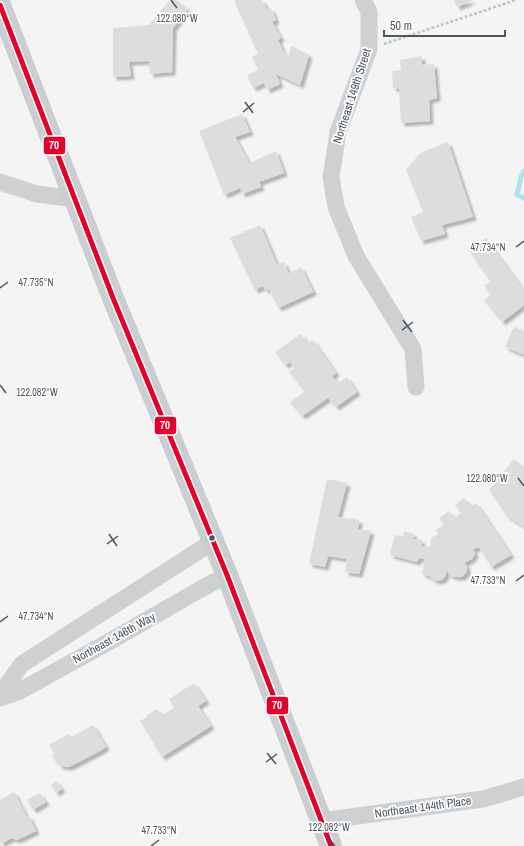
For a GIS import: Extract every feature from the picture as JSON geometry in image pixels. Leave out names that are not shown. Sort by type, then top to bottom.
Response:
[{"type":"main road","points":[[0,5],[113,298],[228,575],[331,846]]},
{"type":"street","name":"Northeast 149th Street","points":[[363,0],[369,12],[369,50],[338,132],[331,177],[336,207],[356,256],[413,349],[416,387]]},
{"type":"street","points":[[0,182],[37,194],[74,199]]},
{"type":"street","points":[[0,694],[22,664],[214,541]]},
{"type":"street","name":"Northeast 146th Way","points":[[0,698],[18,692],[114,639],[198,590],[228,575]]},
{"type":"street","name":"Northeast 144th Place","points":[[321,821],[483,799],[524,787]]},
{"type":"path","points":[[369,50],[516,0]]},
{"type":"building","points":[[170,0],[176,0],[188,9],[173,28],[172,72],[150,74],[149,61],[129,62],[131,76],[113,77],[113,28],[149,25]]},
{"type":"building","points":[[262,0],[267,10],[271,8],[276,20],[272,22],[281,38],[278,40],[283,51],[288,57],[292,46],[309,55],[300,85],[276,74],[280,84],[267,90],[264,83],[253,88],[247,75],[258,70],[252,57],[258,54],[234,1]]},
{"type":"building","points":[[454,0],[473,0],[457,7]]},
{"type":"building","points":[[422,56],[422,65],[434,64],[437,98],[429,100],[430,121],[401,123],[399,89],[393,88],[392,71],[401,70],[400,60]]},
{"type":"building","points":[[242,114],[250,132],[235,137],[249,163],[276,151],[284,173],[259,182],[261,187],[242,194],[240,188],[224,195],[199,131]]},
{"type":"building","points":[[448,142],[473,217],[442,225],[445,234],[421,241],[411,217],[423,212],[406,170],[420,153]]},
{"type":"building","points":[[260,225],[277,265],[284,262],[289,274],[301,267],[313,292],[278,308],[269,289],[265,290],[263,286],[255,290],[230,238]]},
{"type":"building","points":[[486,238],[524,291],[524,305],[502,322],[484,300],[491,294],[484,286],[490,281],[469,250]]},
{"type":"building","points":[[514,327],[524,331],[524,355],[505,347]]},
{"type":"building","points":[[301,334],[307,343],[313,340],[336,373],[332,376],[338,383],[347,377],[357,392],[336,407],[328,398],[302,416],[290,402],[305,392],[289,372],[294,368],[290,362],[285,365],[275,352]]},
{"type":"building","points":[[514,459],[523,467],[524,466],[524,527],[507,516],[489,490]]},
{"type":"building","points":[[327,479],[347,483],[338,517],[359,520],[358,529],[371,531],[359,574],[345,572],[347,559],[328,556],[325,567],[309,564]]},
{"type":"building","points":[[464,498],[471,506],[476,503],[511,555],[491,567],[479,547],[473,549],[475,554],[472,559],[464,563],[467,566],[467,572],[462,577],[449,575],[447,570],[445,577],[440,581],[434,580],[429,576],[422,574],[425,559],[419,558],[417,562],[390,555],[395,535],[403,536],[404,531],[414,534],[413,539],[422,540],[421,546],[430,547],[431,538],[438,534],[436,530],[444,525],[439,518],[449,511],[454,518],[461,513],[455,505]]},
{"type":"building","points":[[194,683],[206,701],[198,706],[211,726],[162,757],[140,721],[157,709],[162,715],[174,708],[169,699]]},
{"type":"building","points":[[93,725],[106,747],[69,767],[60,766],[52,756],[54,754],[49,745],[69,734],[71,737]]},
{"type":"building","points":[[56,781],[62,789],[56,793],[51,785]]},
{"type":"building","points":[[14,792],[27,817],[29,816],[36,831],[17,840],[12,838],[0,844],[0,800]]},
{"type":"building","points":[[40,793],[46,802],[33,810],[27,800]]},
{"type":"waterway","points":[[524,171],[517,195],[524,198]]},
{"type":"transit line","name":"70","points":[[0,5],[113,298],[227,575],[331,846]]}]
